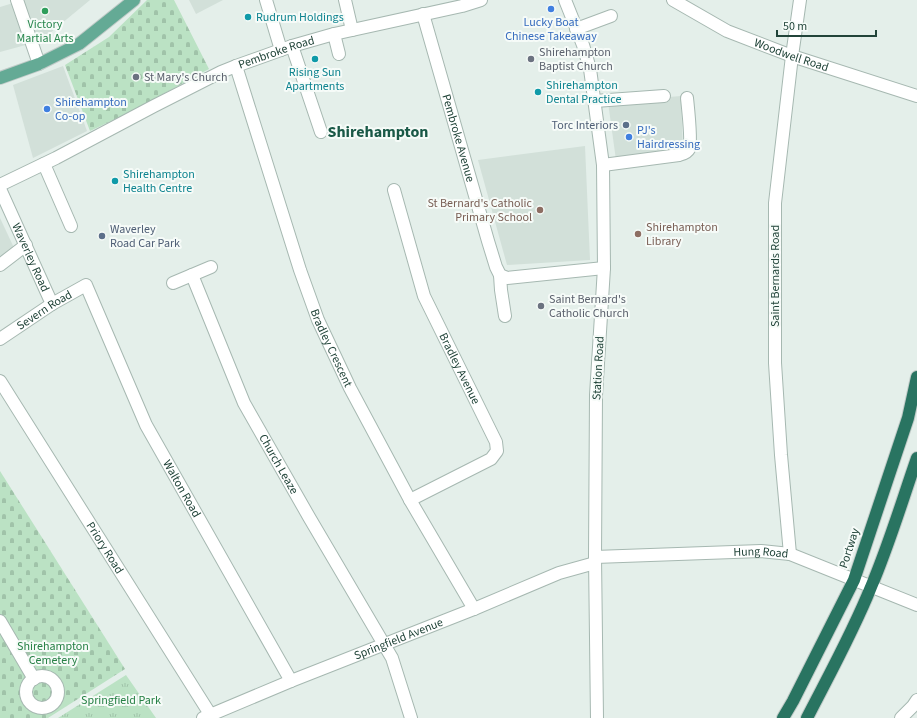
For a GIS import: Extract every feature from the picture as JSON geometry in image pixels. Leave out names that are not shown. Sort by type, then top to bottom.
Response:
[{"type":"highway","name":"Portway","points":[[783,718],[854,580],[908,418],[917,377]]},
{"type":"highway","points":[[807,718],[854,626],[871,587],[885,552],[917,458]]},
{"type":"main road","points":[[0,78],[39,64],[79,44],[134,0]]},
{"type":"street","points":[[17,0],[39,64]]},
{"type":"street","points":[[266,0],[321,132]]},
{"type":"street","points":[[345,0],[356,29]]},
{"type":"street","points":[[353,0],[356,29]]},
{"type":"street","name":"Pembroke Road","points":[[0,185],[44,164],[221,72],[236,66],[286,48],[334,34],[481,0]]},
{"type":"street","name":"Station Road","points":[[565,0],[590,69],[603,165],[604,268],[596,395],[595,560],[597,718]]},
{"type":"street","name":"Woodwell Road","points":[[673,0],[727,31],[792,56],[917,96]]},
{"type":"street","name":"Saint Bernards Road","points":[[790,554],[781,455],[775,363],[775,203],[800,0]]},
{"type":"street","name":"Pembroke Avenue","points":[[423,14],[496,267],[500,275],[505,316]]},
{"type":"street","points":[[576,29],[611,16]]},
{"type":"street","points":[[334,34],[339,54]]},
{"type":"street","name":"Bradley Crescent","points":[[236,66],[300,270],[318,320],[350,388],[410,500],[474,609]]},
{"type":"street","points":[[595,101],[664,96]]},
{"type":"street","points":[[603,165],[678,156],[686,153],[689,150],[687,98]]},
{"type":"street","points":[[44,164],[71,226]]},
{"type":"street","name":"Waverley Road","points":[[0,189],[52,304]]},
{"type":"street","name":"Bradley Avenue","points":[[394,190],[424,296],[496,442],[497,450],[491,459],[410,500]]},
{"type":"street","points":[[0,265],[26,245]]},
{"type":"street","points":[[173,283],[210,267]]},
{"type":"street","points":[[500,275],[507,278],[604,268]]},
{"type":"street","name":"Church Leaze","points":[[192,275],[244,403],[392,658],[411,718]]},
{"type":"street","name":"Severn Road","points":[[0,339],[52,304],[86,285],[88,289]]},
{"type":"street","name":"Walton Road","points":[[88,289],[146,425],[291,681]]},
{"type":"street","name":"Priory Road","points":[[0,382],[207,716]]},
{"type":"street","name":"Hung Road","points":[[595,560],[761,551],[790,554],[917,605]]},
{"type":"street","name":"Springfield Avenue","points":[[207,716],[291,681],[474,609],[559,573],[595,560]]},
{"type":"street","points":[[0,621],[34,679]]},
{"type":"street","points":[[901,718],[917,700]]},
{"type":"shaded area","points":[[23,0],[90,0],[44,38],[33,43],[0,52],[0,7]]},
{"type":"shaded area","points":[[189,0],[223,0],[196,14]]},
{"type":"shaded area","name":"Shirehampton Co-op","points":[[63,66],[87,131],[33,158],[13,85]]},
{"type":"shaded area","points":[[681,96],[683,154],[616,160],[608,102]]},
{"type":"shaded area","name":"St Bernard's Catholic Primary School","points":[[585,146],[590,260],[507,265],[478,160]]},
{"type":"shaded area","points":[[0,218],[15,250],[0,261]]},
{"type":"green space","points":[[147,0],[174,0],[209,69],[132,111],[90,131],[65,65],[109,37]]},
{"type":"green space","name":"Shirehampton Cemetery","points":[[0,471],[125,669],[48,718],[0,718]]},
{"type":"green space","name":"Springfield Park","points":[[126,675],[156,718],[58,718]]},
{"type":"place","name":"Lucky Boat Chinese Takeaway","points":[[551,9]]},
{"type":"place","name":"Victory Martial Arts","points":[[45,11]]},
{"type":"place","name":"Rudrum Holdings","points":[[248,17]]},
{"type":"place","name":"Rising Sun Apartments","points":[[315,59]]},
{"type":"place","name":"Shirehampton Baptist Church","points":[[531,59]]},
{"type":"place","name":"St Mary's Church","points":[[136,77]]},
{"type":"place","name":"Shirehampton Dental Practice","points":[[538,92]]},
{"type":"place","name":"Shirehampton Co-op","points":[[47,109]]},
{"type":"place","name":"Torc Interiors","points":[[626,125]]},
{"type":"place","name":"PJ's Hairdressing","points":[[629,137]]},
{"type":"place","name":"Shirehampton Health Centre","points":[[115,181]]},
{"type":"place","name":"St Bernard's Catholic Primary School","points":[[540,210]]},
{"type":"place","name":"Shirehampton Library","points":[[638,234]]},
{"type":"place","name":"Waverley Road Car Park","points":[[102,236]]},
{"type":"place","name":"Saint Bernard's Catholic Church","points":[[541,306]]},
{"type":"district","name":"Shirehampton","points":[[378,131]]}]
